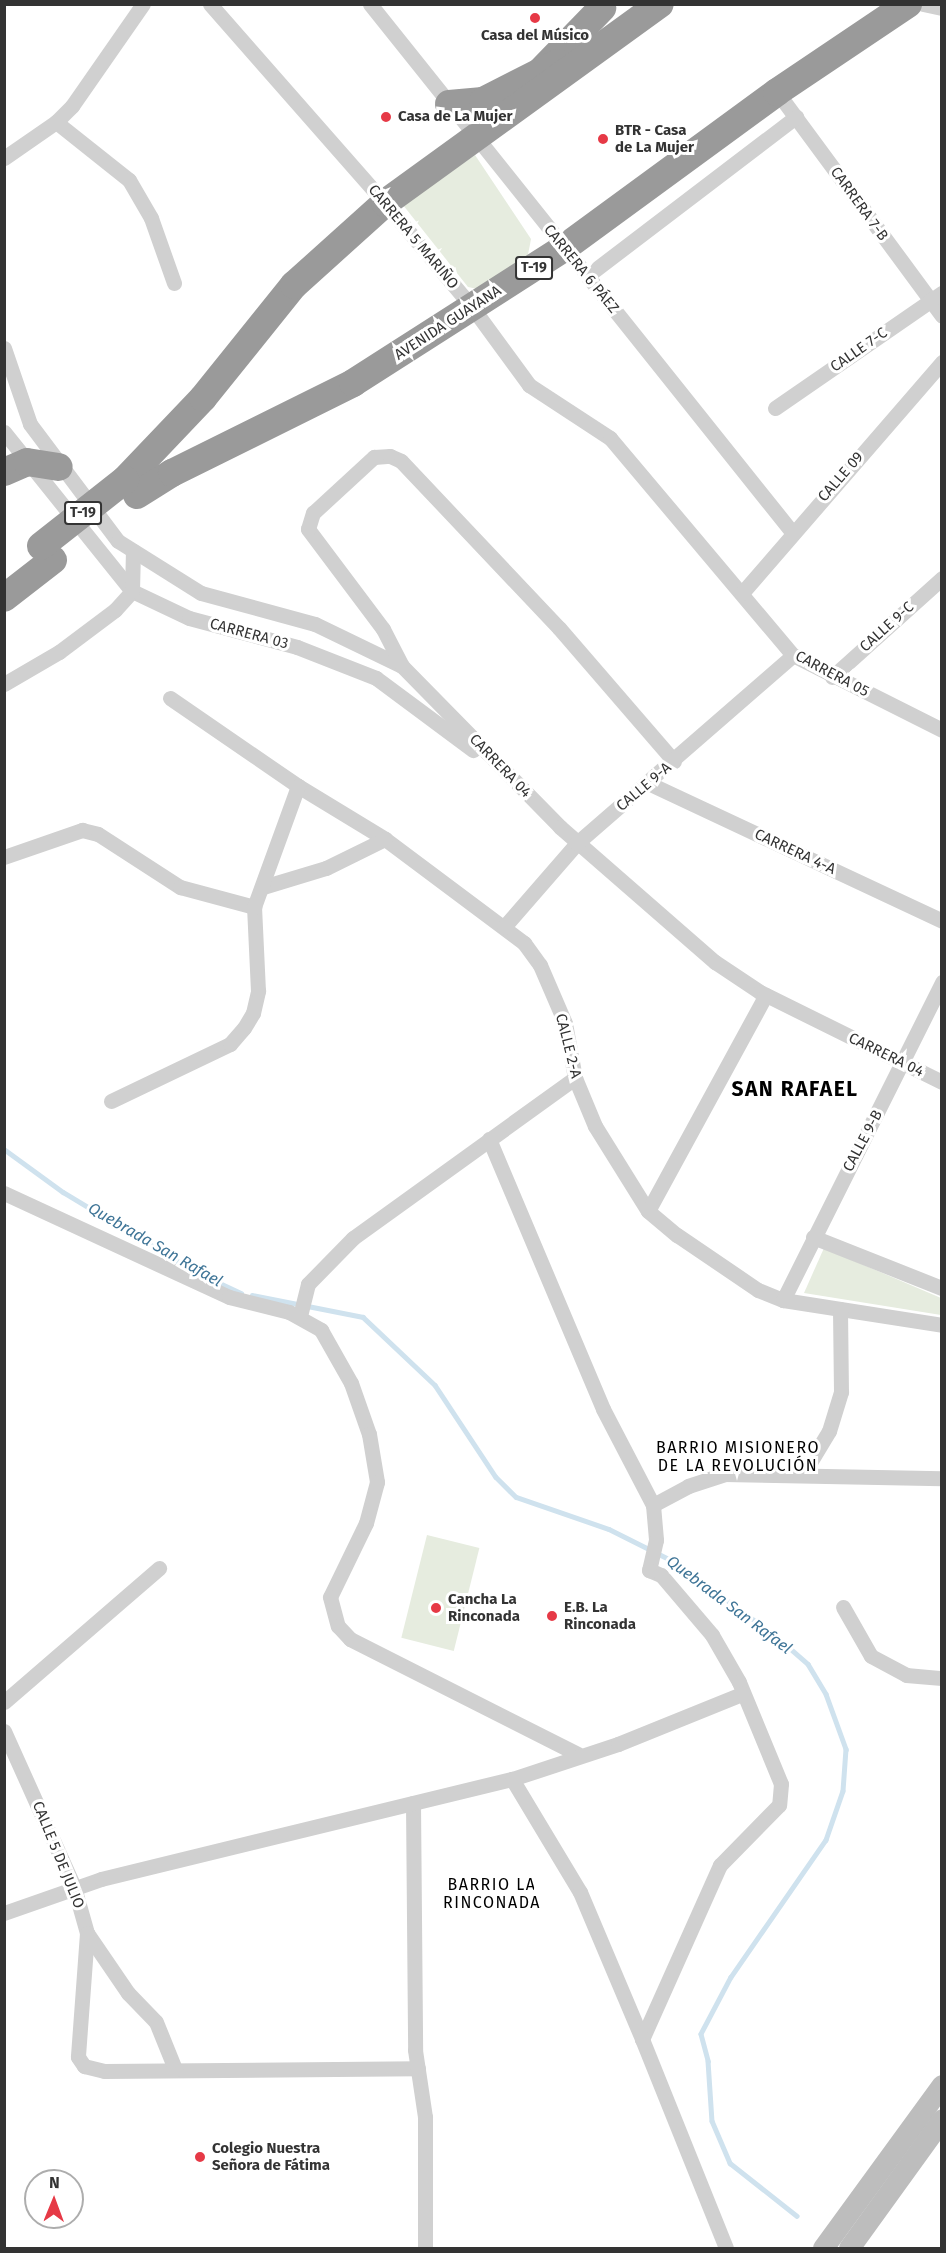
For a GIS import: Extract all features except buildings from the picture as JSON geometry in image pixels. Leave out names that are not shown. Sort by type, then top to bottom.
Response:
[{"type":"highway","name":"AVENIDA GUAYANA","points":[[4,598],[47,553],[131,487],[294,285],[385,203],[660,4]]},
{"type":"highway","name":"AVENIDA GUAYANA","points":[[131,487],[172,473],[353,383],[564,248],[777,92],[908,4]]},
{"type":"highway","points":[[513,109],[542,68],[603,6]]},
{"type":"highway","points":[[449,104],[483,101],[542,68],[592,54]]},
{"type":"highway","points":[[16,467],[59,467]]},
{"type":"highway","name":"AVENIDA GUAYANA","points":[[4,574],[47,553]]},
{"type":"street","points":[[4,158],[56,122],[72,106],[143,4]]},
{"type":"street","name":"CARRERA 5 MARIÑO","points":[[210,4],[385,203],[472,307],[529,385],[610,438],[742,593]]},
{"type":"street","name":"CARRERA 6 PÁEZ","points":[[370,4],[792,532]]},
{"type":"street","points":[[923,4],[942,8]]},
{"type":"street","name":"CARRERA 7-B","points":[[777,92],[936,297],[942,316]]},
{"type":"street","points":[[587,276],[796,117]]},
{"type":"street","points":[[56,122],[129,180],[151,218],[174,284]]},
{"type":"street","name":"CALLE 7-C","points":[[775,408],[936,297]]},
{"type":"street","name":"CARRERA 04","points":[[4,348],[30,424],[59,467],[118,541],[201,593],[315,624],[402,666],[503,771],[577,843],[715,962],[766,995],[942,1082]]},
{"type":"street","name":"CALLE 09","points":[[742,593],[792,532],[942,362]]},
{"type":"street","name":"CARRERA 03","points":[[4,432],[16,467],[132,591],[189,618],[297,646],[376,678],[503,771]]},
{"type":"street","points":[[402,666],[383,629],[308,529],[313,513],[374,457],[390,456],[401,461],[559,628],[674,761]]},
{"type":"street","points":[[4,684],[59,652],[115,610],[132,591],[133,551]]},
{"type":"street","name":"CALLE 9-C","points":[[832,677],[942,578]]},
{"type":"street","name":"CARRERA 05","points":[[742,593],[793,656],[942,730]]},
{"type":"street","name":"CALLE 9-A","points":[[504,927],[577,843],[793,656]]},
{"type":"street","name":"CALLE 2-A","points":[[170,698],[298,786],[385,839],[504,927],[540,965],[565,1023],[575,1078],[595,1125],[648,1211],[758,1290],[783,1300],[942,1325]]},
{"type":"street","name":"CARRERA 4-A","points":[[648,783],[942,921]]},
{"type":"street","points":[[111,1101],[230,1044],[244,1028],[253,1012],[258,991],[254,908],[298,786]]},
{"type":"street","points":[[4,857],[82,830],[98,834],[180,887],[254,908]]},
{"type":"street","points":[[263,887],[326,868],[385,839]]},
{"type":"street","name":"CALLE 9-B","points":[[783,1300],[942,982]]},
{"type":"street","points":[[648,1211],[766,995]]},
{"type":"street","points":[[300,1312],[309,1284],[353,1238],[575,1078]]},
{"type":"street","points":[[489,1139],[603,1409],[653,1505],[656,1540],[649,1570],[661,1575],[712,1635],[742,1694],[781,1784],[781,1799],[720,1864],[642,2039]]},
{"type":"street","points":[[4,1193],[229,1298],[300,1312],[321,1330],[351,1383],[369,1434],[377,1482],[366,1523],[330,1597],[338,1626],[350,1639],[578,1754]]},
{"type":"street","points":[[813,1237],[942,1288]]},
{"type":"street","points":[[803,1474],[830,1431],[842,1392],[840,1309]]},
{"type":"street","points":[[653,1505],[688,1486],[724,1474],[942,1478]]},
{"type":"street","points":[[4,1702],[159,1568]]},
{"type":"street","points":[[843,1607],[872,1656],[906,1675],[942,1678]]},
{"type":"street","points":[[4,1913],[74,1887],[512,1779],[578,1754],[618,1744],[742,1694]]},
{"type":"street","name":"CALLE 5 DE JULIO","points":[[4,1731],[74,1887],[87,1933],[78,2056],[84,2066],[94,2070],[175,2069]]},
{"type":"street","points":[[512,1779],[580,1892],[726,2248]]},
{"type":"street","points":[[413,1803],[418,2068],[425,2117],[425,2248]]},
{"type":"street","points":[[87,1933],[128,1993],[156,2022],[175,2069],[418,2068]]},
{"type":"street","points":[[823,2248],[942,2085]]},
{"type":"street","points":[[849,2248],[941,2121]]},
{"type":"shaded area","points":[[475,155],[531,239],[527,260],[482,290],[468,287],[403,205]]},
{"type":"shaded area","points":[[824,1248],[941,1298],[941,1315],[804,1293]]},
{"type":"shaded area","name":"Cancha La Rinconada","points":[[427,1535],[479,1548],[454,1651],[401,1638]]},
{"type":"waterway","name":"Quebrada San Rafael","points":[[4,1149],[63,1192],[194,1271],[241,1293]]},
{"type":"waterway","name":"Quebrada San Rafael","points":[[252,1295],[363,1317],[435,1385],[496,1477],[516,1497],[609,1529],[677,1563],[777,1637],[808,1664],[826,1694],[846,1749],[843,1791],[826,1840],[731,1977],[701,2034],[708,2061],[712,2121],[730,2163],[797,2216]]},
{"type":"place","name":"Casa del Músico","points":[[535,18]]},
{"type":"place","name":"Casa de La Mujer","points":[[386,117]]},
{"type":"place","name":"BTR - Casa de La Mujer","points":[[603,139]]},
{"type":"place","name":"Cancha La Rinconada","points":[[436,1608]]},
{"type":"place","name":"E.B. La Rinconada","points":[[552,1616]]},
{"type":"place","name":"Colegio Nuestra Señora de Fátima","points":[[200,2157]]},
{"type":"district","name":"SAN RAFAEL","points":[[795,1089]]},
{"type":"district","name":"BARRIO MISIONERO DE LA REVOLUCIÓN","points":[[738,1457]]},
{"type":"district","name":"BARRIO LA RINCONADA","points":[[492,1894]]}]
